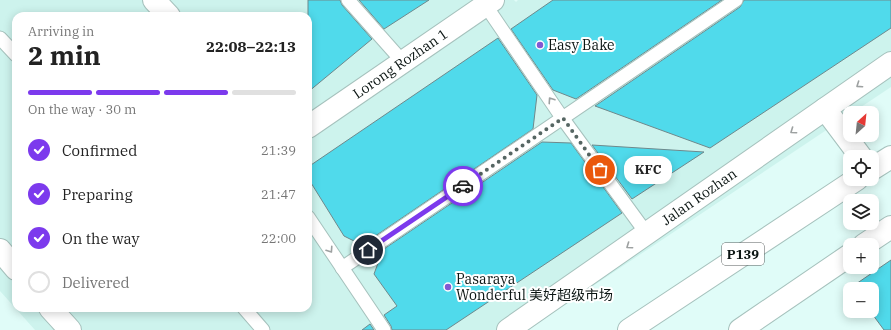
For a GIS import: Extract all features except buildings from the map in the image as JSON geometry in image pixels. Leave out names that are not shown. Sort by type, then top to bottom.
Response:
[{"type":"street","points":[[154,0],[165,12]]},
{"type":"street","name":"Lorong Rozhan 1","points":[[312,125],[489,3]]},
{"type":"street","name":"Jalan Rozhan","points":[[508,330],[891,63]]},
{"type":"street","points":[[825,109],[856,150]]},
{"type":"street","name":"P139","points":[[629,330],[846,186]]},
{"type":"street","points":[[874,238],[891,226]]},
{"type":"street","points":[[0,250],[12,264]]},
{"type":"street","points":[[740,330],[843,260]]},
{"type":"street","points":[[54,312],[70,330]]},
{"type":"lane","points":[[348,0],[403,62]]},
{"type":"lane","points":[[342,268],[736,0]]},
{"type":"lane","points":[[489,3],[563,118],[647,234]]},
{"type":"lane","points":[[0,38],[12,52]]},
{"type":"lane","points":[[312,223],[384,330]]},
{"type":"lane","points":[[247,312],[263,330]]},
{"type":"shaded area","points":[[0,0],[514,0],[516,2],[518,0],[891,0],[891,87],[863,106],[843,106],[843,119],[527,330],[35,330],[19,312],[312,312],[312,12],[12,12],[12,304],[0,291]]},
{"type":"way so far","points":[[463,186],[563,118],[600,170]]},
{"type":"place","name":"Easy Bake","points":[[540,45]]},
{"type":"place","name":"KFC","points":[[600,170]]},
{"type":"place","name":"Pasaraya Wonderful 美好超级市场","points":[[448,287]]},
{"type":"route","points":[[368,250],[463,186]]}]
